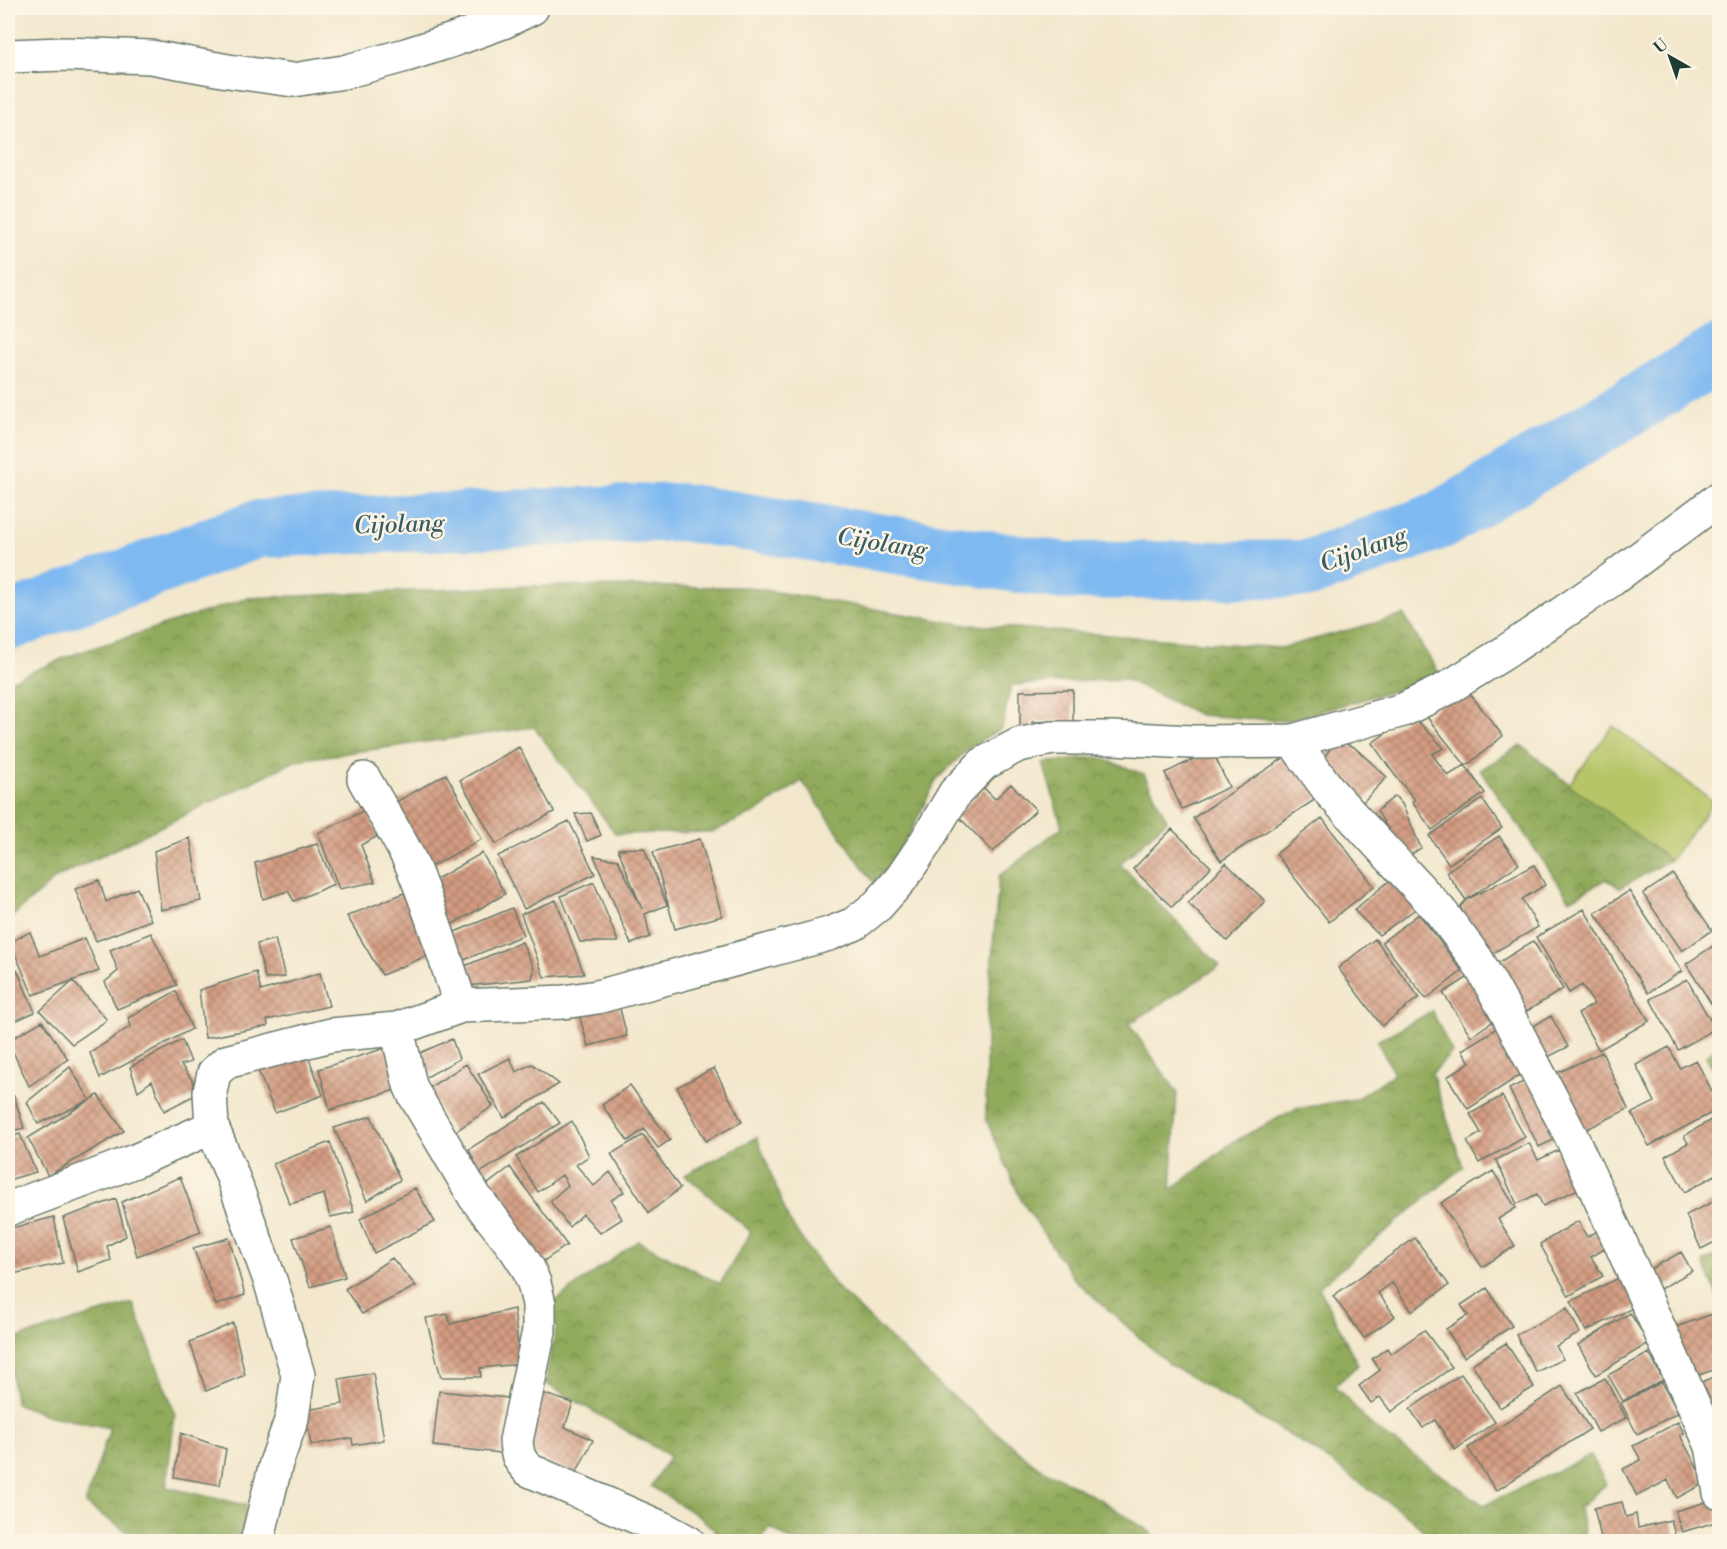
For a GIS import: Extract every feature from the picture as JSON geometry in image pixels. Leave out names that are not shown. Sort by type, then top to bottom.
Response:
[{"type":"street","points":[[8,56],[63,54],[151,57],[293,80],[344,72],[406,55],[503,22],[532,8]]},
{"type":"street","points":[[257,1542],[276,1463],[292,1418],[298,1375],[271,1283],[212,1127],[210,1092],[214,1073],[226,1062],[331,1035],[397,1029],[461,1006],[564,1002],[597,996],[829,934],[854,924],[878,905],[901,879],[955,793],[983,764],[1018,745],[1052,738],[1191,742],[1293,741],[1403,710],[1446,689],[1504,653],[1611,580],[1719,498]]},
{"type":"street","points":[[1293,741],[1331,793],[1441,912],[1477,960],[1571,1136],[1616,1233],[1712,1446],[1719,1493]]},
{"type":"street","points":[[363,779],[411,863],[461,1006]]},
{"type":"street","points":[[397,1029],[414,1094],[475,1197],[515,1248],[528,1268],[534,1283],[539,1304],[538,1331],[516,1441],[517,1454],[521,1463],[529,1470],[688,1542]]},
{"type":"street","points":[[8,1209],[135,1161],[212,1127]]},
{"type":"green space","points":[[534,586],[748,587],[961,624],[1281,648],[1404,615],[1440,674],[1393,691],[1286,721],[1200,715],[1125,679],[1011,685],[1002,728],[969,748],[937,779],[912,829],[892,861],[874,883],[802,781],[758,811],[712,832],[616,834],[534,727],[297,760],[56,878],[8,920],[8,682],[69,656],[248,598]]},
{"type":"green space","points":[[1613,726],[1714,802],[1670,860],[1569,784]]},
{"type":"green space","points":[[1521,745],[1670,860],[1620,888],[1606,879],[1570,900],[1480,770]]},
{"type":"green space","points":[[1098,757],[1144,774],[1167,820],[1120,864],[1220,966],[1129,1024],[1177,1092],[1171,1190],[1233,1142],[1295,1109],[1356,1099],[1394,1074],[1377,1041],[1432,1011],[1452,1052],[1432,1074],[1463,1167],[1319,1287],[1358,1365],[1335,1386],[1373,1427],[1484,1505],[1591,1455],[1606,1484],[1579,1509],[1586,1541],[1433,1541],[1412,1519],[1306,1445],[1170,1365],[1074,1279],[1021,1200],[986,1119],[986,1028],[999,876],[1062,827],[1043,763]]},
{"type":"green space","points":[[1719,1045],[1719,1079],[1706,1056]]},
{"type":"green space","points":[[757,1137],[789,1221],[835,1286],[938,1384],[1038,1467],[1101,1500],[1150,1532],[1157,1541],[793,1542],[770,1527],[760,1541],[727,1541],[701,1518],[651,1486],[670,1456],[545,1383],[556,1329],[552,1303],[638,1241],[720,1284],[751,1232],[685,1175]]},
{"type":"green space","points":[[1719,1253],[1719,1300],[1703,1262]]},
{"type":"green space","points":[[133,1303],[175,1413],[166,1487],[246,1505],[241,1541],[141,1541],[85,1504],[110,1428],[46,1415],[15,1403],[8,1341]]},
{"type":"building","points":[[1464,686],[1503,736],[1466,766],[1426,716]]},
{"type":"building","points":[[1073,690],[1073,721],[1032,722],[1032,729],[1020,729],[1020,691]]},
{"type":"building","points":[[1412,715],[1444,748],[1432,754],[1448,776],[1465,765],[1485,793],[1432,830],[1412,802],[1415,800],[1372,743]]},
{"type":"building","points":[[1336,740],[1354,747],[1387,777],[1362,803],[1321,762]]},
{"type":"building","points":[[519,747],[554,812],[496,844],[460,780]]},
{"type":"building","points":[[1212,750],[1229,787],[1182,809],[1165,773]]},
{"type":"building","points":[[1291,753],[1319,797],[1221,861],[1193,818]]},
{"type":"building","points":[[446,774],[482,839],[423,871],[387,807]]},
{"type":"building","points":[[1011,784],[1036,810],[993,852],[957,815],[984,788],[995,799]]},
{"type":"building","points":[[1395,796],[1402,804],[1421,848],[1406,858],[1377,811]]},
{"type":"building","points":[[1482,799],[1502,828],[1449,864],[1429,836]]},
{"type":"building","points":[[367,809],[378,836],[361,845],[375,882],[339,889],[318,833]]},
{"type":"building","points":[[591,813],[601,835],[587,841],[575,814]]},
{"type":"building","points":[[1322,818],[1374,886],[1329,922],[1276,854]]},
{"type":"building","points":[[569,821],[595,874],[524,909],[498,856]]},
{"type":"building","points":[[1172,829],[1211,867],[1172,907],[1133,869]]},
{"type":"building","points":[[1499,836],[1519,864],[1466,900],[1446,872]]},
{"type":"building","points":[[190,838],[201,901],[161,910],[154,851]]},
{"type":"building","points":[[700,839],[722,916],[675,929],[653,852]]},
{"type":"building","points":[[317,844],[334,884],[294,901],[288,891],[263,899],[255,863]]},
{"type":"building","points":[[644,848],[667,905],[645,914],[650,937],[631,944],[594,856],[618,860],[642,909],[618,849]]},
{"type":"building","points":[[482,853],[505,894],[448,927],[424,886]]},
{"type":"building","points":[[1226,863],[1265,901],[1227,941],[1188,903]]},
{"type":"building","points":[[1534,865],[1545,885],[1522,899],[1538,927],[1488,956],[1460,907],[1466,900]]},
{"type":"building","points":[[1673,874],[1712,930],[1682,951],[1643,894]]},
{"type":"building","points":[[1394,877],[1417,908],[1379,935],[1354,910]]},
{"type":"building","points":[[99,880],[106,902],[137,888],[151,920],[96,941],[75,889]]},
{"type":"building","points":[[594,882],[618,942],[580,942],[561,896]]},
{"type":"building","points":[[414,889],[438,951],[382,975],[347,916]]},
{"type":"building","points":[[1629,891],[1682,971],[1648,993],[1595,913]]},
{"type":"building","points":[[556,900],[584,974],[544,977],[521,914]]},
{"type":"building","points":[[512,908],[523,935],[462,961],[450,934]]},
{"type":"building","points":[[1584,909],[1649,1021],[1599,1050],[1578,1014],[1594,1004],[1582,985],[1569,993],[1536,937]]},
{"type":"building","points":[[1419,914],[1462,971],[1426,999],[1382,942]]},
{"type":"building","points":[[30,932],[40,956],[85,938],[99,971],[33,995],[10,942]]},
{"type":"building","points":[[151,933],[177,985],[117,1009],[105,982],[118,971],[110,950]]},
{"type":"building","points":[[275,939],[285,977],[265,979],[257,944]]},
{"type":"building","points":[[1375,939],[1419,997],[1382,1026],[1338,968]]},
{"type":"building","points":[[1533,941],[1563,989],[1521,1015],[1498,963]]},
{"type":"building","points":[[522,942],[534,969],[532,979],[468,986],[460,968]]},
{"type":"building","points":[[1719,942],[1719,1016],[1686,964]]},
{"type":"building","points":[[17,970],[35,1012],[8,1024],[8,974]]},
{"type":"building","points":[[256,972],[261,991],[320,973],[329,1006],[267,1020],[268,1026],[205,1038],[199,990]]},
{"type":"building","points":[[1470,976],[1498,1018],[1471,1036],[1443,993]]},
{"type":"building","points":[[1687,979],[1715,1029],[1678,1050],[1650,999]]},
{"type":"building","points":[[73,981],[107,1020],[72,1044],[40,1011]]},
{"type":"building","points":[[176,991],[192,1029],[100,1078],[90,1053],[131,1026],[128,1018]]},
{"type":"building","points":[[618,1001],[627,1036],[588,1046],[578,1011]]},
{"type":"building","points":[[1551,1016],[1568,1047],[1544,1059],[1528,1029]]},
{"type":"building","points":[[42,1021],[68,1059],[29,1086],[8,1041]]},
{"type":"building","points":[[1497,1028],[1525,1072],[1468,1109],[1447,1077],[1470,1062],[1462,1050]]},
{"type":"building","points":[[452,1039],[459,1059],[423,1079],[413,1056]]},
{"type":"building","points":[[182,1040],[191,1062],[181,1065],[201,1092],[164,1111],[152,1081],[138,1091],[130,1067]]},
{"type":"building","points":[[395,1045],[405,1087],[330,1110],[319,1069]]},
{"type":"building","points":[[1669,1047],[1680,1068],[1696,1060],[1719,1109],[1649,1146],[1632,1113],[1655,1102],[1636,1065]]},
{"type":"building","points":[[306,1051],[323,1095],[275,1113],[258,1070]]},
{"type":"building","points":[[1602,1052],[1628,1109],[1581,1132],[1557,1073]]},
{"type":"building","points":[[510,1058],[516,1072],[532,1064],[559,1084],[504,1118],[478,1074]]},
{"type":"building","points":[[466,1064],[493,1106],[453,1133],[427,1089]]},
{"type":"building","points":[[70,1067],[90,1100],[38,1124],[27,1102]]},
{"type":"building","points":[[714,1068],[742,1122],[706,1141],[677,1087]]},
{"type":"building","points":[[1531,1078],[1561,1136],[1539,1147],[1509,1089]]},
{"type":"building","points":[[630,1085],[670,1140],[658,1148],[644,1129],[628,1141],[602,1105]]},
{"type":"building","points":[[98,1095],[124,1131],[48,1176],[28,1138]]},
{"type":"building","points":[[14,1096],[24,1128],[8,1132],[8,1098]]},
{"type":"building","points":[[1502,1096],[1525,1137],[1479,1163],[1467,1141],[1481,1133],[1470,1114]]},
{"type":"building","points":[[544,1102],[560,1123],[480,1173],[469,1149]]},
{"type":"building","points":[[1719,1115],[1719,1173],[1685,1192],[1665,1156],[1688,1143],[1684,1136]]},
{"type":"building","points":[[371,1116],[400,1180],[367,1201],[334,1128]]},
{"type":"building","points":[[572,1121],[589,1156],[576,1165],[594,1186],[610,1172],[624,1192],[611,1200],[622,1219],[600,1233],[583,1214],[569,1227],[550,1201],[568,1185],[562,1175],[538,1192],[516,1157]]},
{"type":"building","points":[[20,1134],[36,1172],[8,1180],[8,1138]]},
{"type":"building","points":[[643,1135],[680,1188],[649,1213],[611,1154]]},
{"type":"building","points":[[330,1142],[354,1212],[330,1217],[324,1194],[290,1204],[273,1164]]},
{"type":"building","points":[[1529,1143],[1538,1160],[1559,1150],[1578,1189],[1543,1206],[1537,1194],[1517,1204],[1496,1160]]},
{"type":"building","points":[[510,1167],[567,1245],[535,1267],[483,1188]]},
{"type":"building","points":[[1493,1171],[1516,1208],[1498,1219],[1515,1246],[1482,1267],[1441,1203]]},
{"type":"building","points":[[180,1177],[201,1232],[137,1256],[122,1202]]},
{"type":"building","points":[[415,1188],[435,1222],[374,1253],[360,1219]]},
{"type":"building","points":[[116,1199],[126,1236],[107,1246],[111,1260],[78,1272],[63,1218]]},
{"type":"building","points":[[1719,1199],[1719,1240],[1701,1249],[1686,1215]]},
{"type":"building","points":[[54,1217],[63,1263],[8,1275],[8,1229]]},
{"type":"building","points":[[1578,1221],[1587,1237],[1601,1229],[1611,1245],[1591,1257],[1603,1276],[1569,1296],[1540,1244]]},
{"type":"building","points":[[331,1227],[345,1277],[310,1287],[293,1238]]},
{"type":"building","points":[[229,1238],[245,1295],[216,1305],[193,1248]]},
{"type":"building","points":[[1415,1238],[1449,1285],[1412,1311],[1392,1283],[1378,1293],[1395,1316],[1364,1338],[1333,1296]]},
{"type":"building","points":[[1681,1252],[1692,1271],[1653,1293],[1643,1273]]},
{"type":"building","points":[[392,1258],[416,1286],[362,1314],[345,1289]]},
{"type":"building","points":[[1623,1276],[1637,1306],[1586,1331],[1571,1301]]},
{"type":"building","points":[[1487,1288],[1512,1326],[1464,1357],[1446,1329],[1468,1315],[1461,1305]]},
{"type":"building","points":[[1567,1308],[1580,1333],[1556,1346],[1563,1359],[1536,1372],[1516,1335]]},
{"type":"building","points":[[514,1309],[520,1364],[480,1368],[481,1377],[441,1377],[426,1318],[448,1314],[450,1324]]},
{"type":"building","points":[[1630,1313],[1649,1343],[1596,1375],[1578,1345]]},
{"type":"building","points":[[1713,1314],[1719,1333],[1719,1368],[1685,1380],[1667,1330]]},
{"type":"building","points":[[233,1323],[245,1375],[206,1391],[190,1342]]},
{"type":"building","points":[[1424,1330],[1452,1367],[1391,1412],[1380,1397],[1371,1403],[1359,1386],[1380,1370],[1372,1359],[1387,1348],[1391,1354]]},
{"type":"building","points":[[1506,1343],[1534,1387],[1500,1408],[1472,1364]]},
{"type":"building","points":[[1649,1353],[1663,1380],[1623,1401],[1608,1375]]},
{"type":"building","points":[[373,1373],[384,1440],[353,1445],[352,1438],[311,1445],[305,1410],[343,1404],[339,1379]]},
{"type":"building","points":[[1461,1374],[1495,1422],[1455,1450],[1435,1420],[1423,1428],[1410,1409]]},
{"type":"building","points":[[1719,1375],[1719,1443],[1697,1384]]},
{"type":"building","points":[[1605,1378],[1626,1418],[1598,1432],[1577,1393]]},
{"type":"building","points":[[1662,1382],[1678,1413],[1637,1434],[1621,1403]]},
{"type":"building","points":[[1562,1386],[1590,1429],[1496,1491],[1468,1448]]},
{"type":"building","points":[[439,1391],[508,1398],[500,1453],[433,1446]]},
{"type":"building","points":[[538,1392],[573,1403],[565,1427],[593,1440],[575,1475],[523,1449]]},
{"type":"building","points":[[1678,1422],[1684,1433],[1680,1435],[1705,1483],[1677,1498],[1668,1480],[1637,1496],[1623,1469],[1641,1460],[1633,1446]]},
{"type":"building","points":[[181,1433],[226,1449],[220,1485],[174,1477]]},
{"type":"building","points":[[1713,1500],[1719,1521],[1682,1532],[1675,1511]]},
{"type":"building","points":[[1622,1502],[1626,1517],[1636,1514],[1638,1528],[1671,1520],[1677,1542],[1602,1542],[1594,1508]]},
{"type":"waterway","name":"Cijolang","points":[[8,622],[257,529],[681,512],[1065,571],[1308,569],[1441,520],[1720,353]]}]
